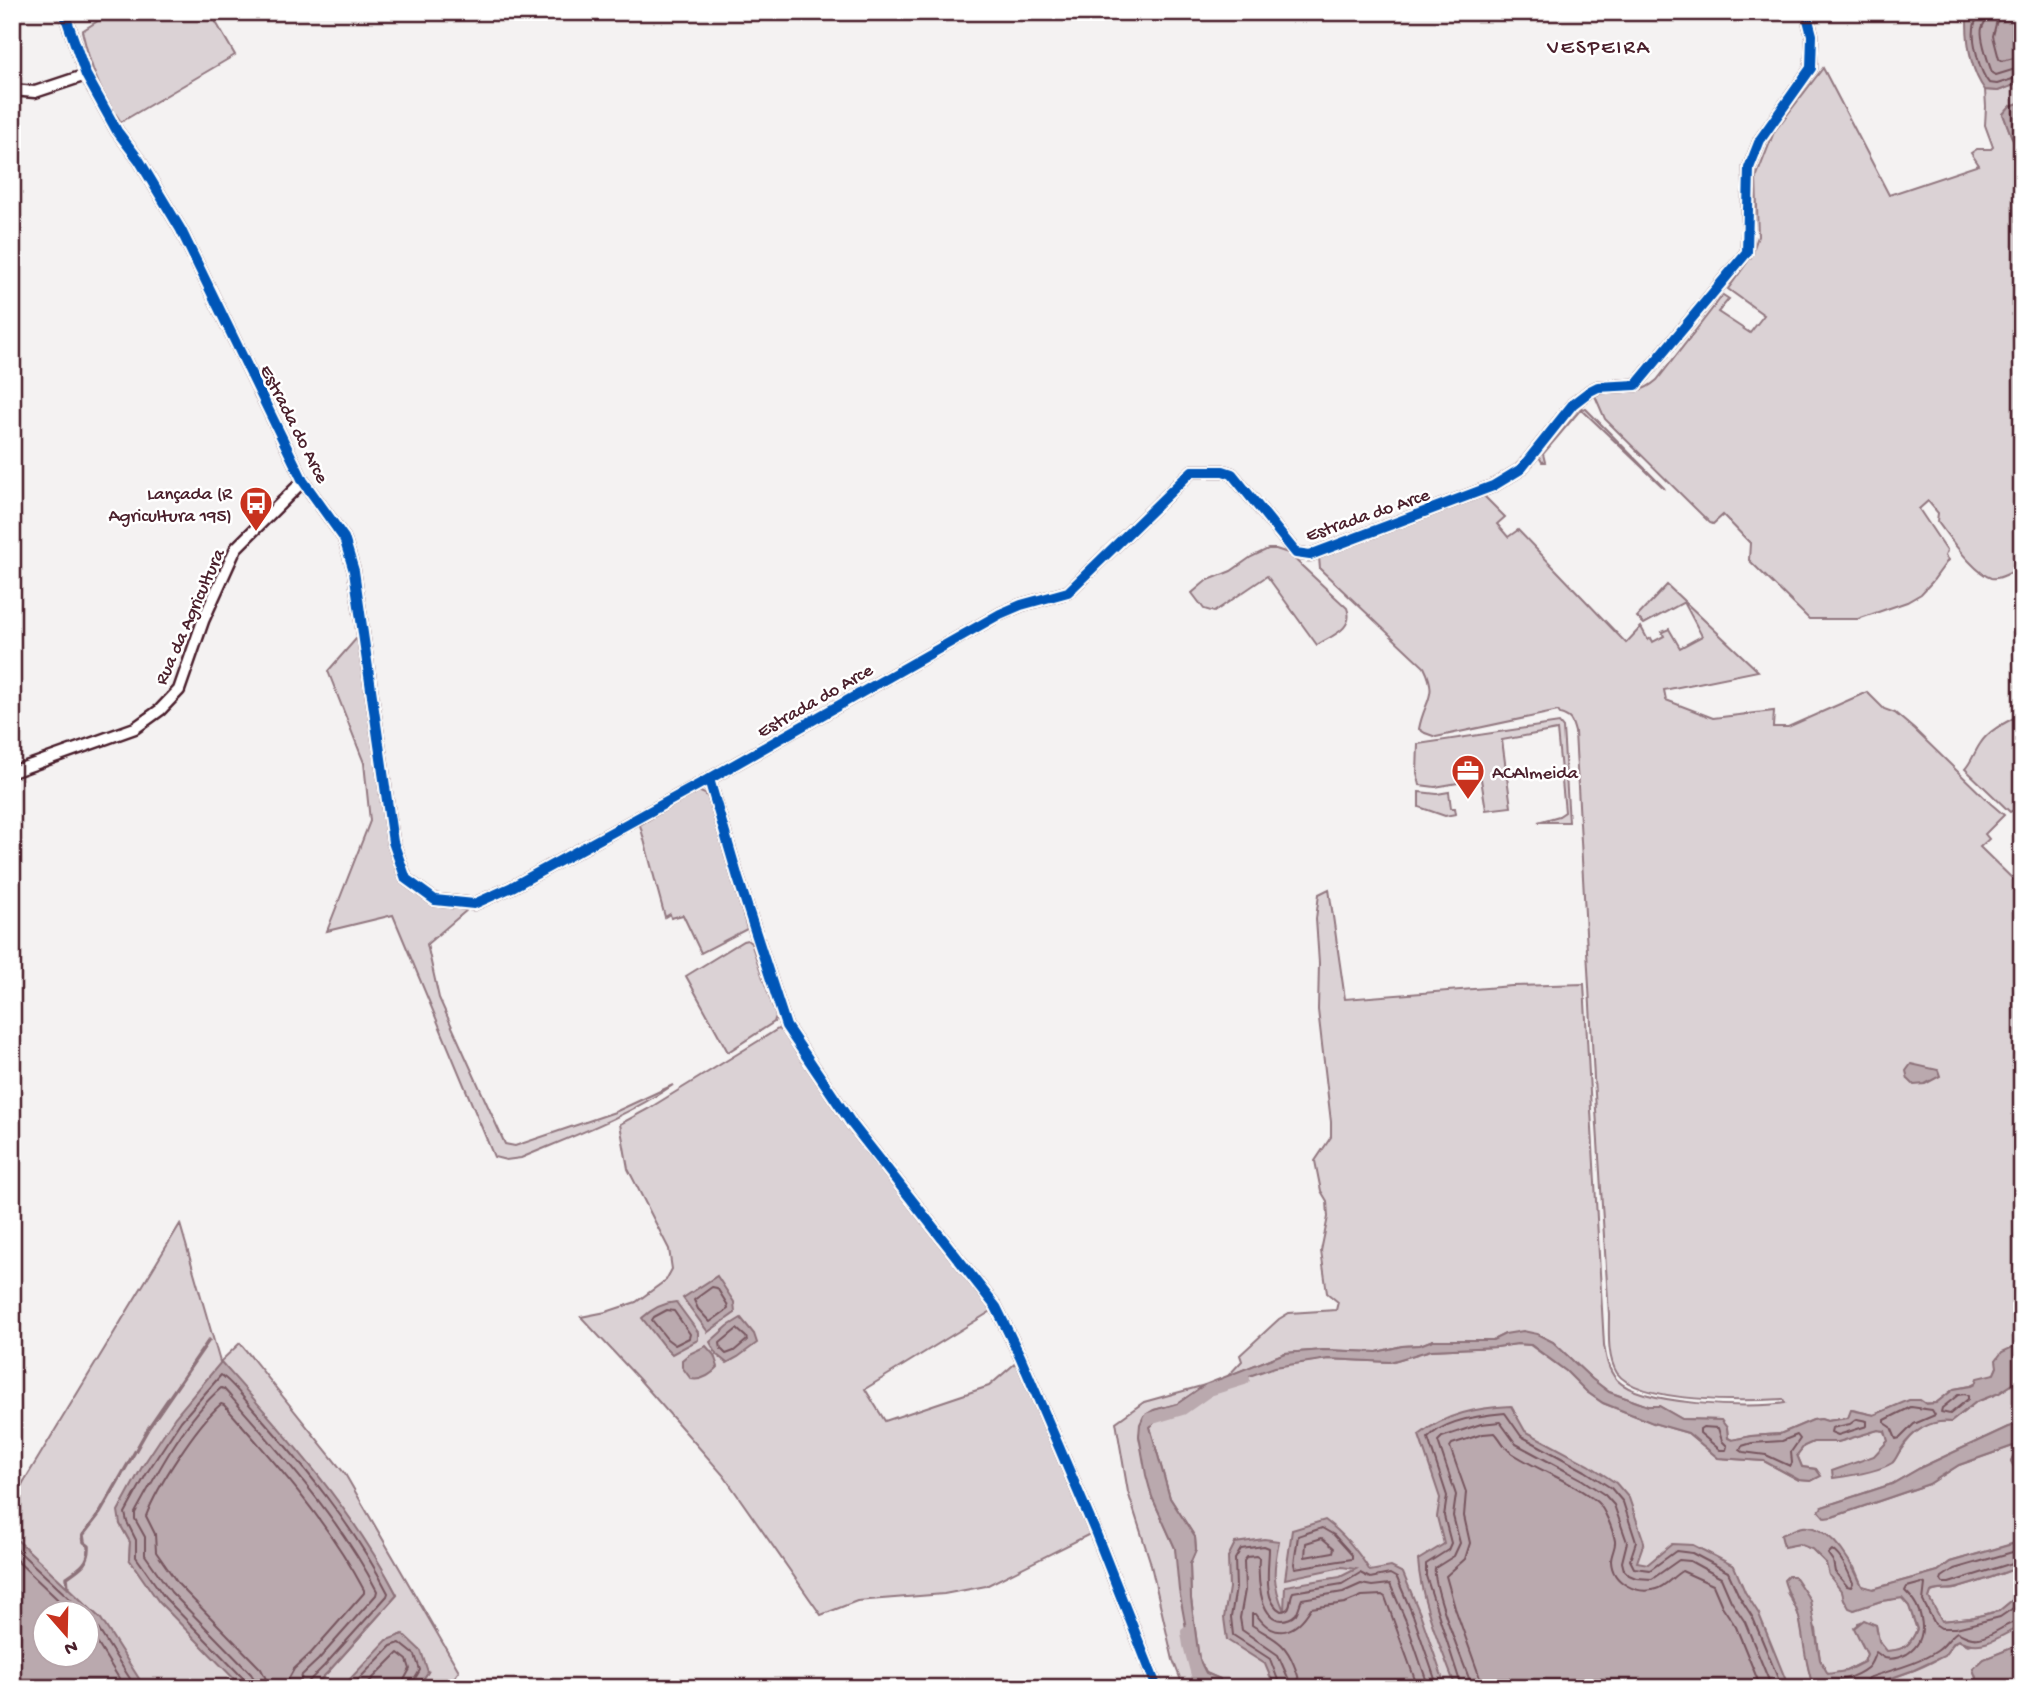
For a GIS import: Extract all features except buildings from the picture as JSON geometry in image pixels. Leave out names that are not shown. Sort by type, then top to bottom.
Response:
[{"type":"street","name":"Estrada do Arce","points":[[64,12],[86,75],[117,131],[139,160],[181,230],[303,481],[344,538],[354,571],[393,842],[406,879],[435,900],[474,904],[512,887],[709,779],[1000,614],[1021,605],[1069,592],[1192,471],[1223,471],[1232,474],[1296,553],[1310,555],[1493,486],[1521,469],[1573,404],[1590,391],[1598,387],[1636,385],[1747,252],[1749,168],[1760,140],[1811,68],[1812,36],[1806,12]]},
{"type":"street","points":[[12,90],[35,92],[86,75]]},
{"type":"street","name":"Rua da Agricultura","points":[[12,772],[135,728],[160,710],[179,690],[204,621],[236,548],[303,481]]},
{"type":"street","points":[[709,779],[786,1026],[852,1124],[996,1307],[1020,1356],[1095,1531],[1157,1688]]},
{"type":"shaded area","points":[[112,12],[210,12],[235,55],[121,122],[97,79],[82,31]]},
{"type":"shaded area","points":[[1823,68],[1889,195],[1979,165],[1971,153],[1977,149],[1993,147],[1985,125],[1985,90],[1998,91],[2022,82],[2022,102],[2010,106],[2003,114],[2022,164],[2022,566],[1999,578],[1984,575],[1947,535],[1937,521],[1938,513],[1928,501],[1919,509],[1947,551],[1945,556],[1948,560],[1921,594],[1907,602],[1858,619],[1809,619],[1749,560],[1750,543],[1723,515],[1713,524],[1710,523],[1605,419],[1595,396],[1640,390],[1657,380],[1723,295],[1729,299],[1718,312],[1750,333],[1764,315],[1728,289],[1751,257],[1758,236],[1756,178],[1774,132]]},
{"type":"shaded area","points":[[1577,407],[1586,409],[1665,489],[1581,409],[1543,454],[1545,462],[1542,462],[1538,455],[1572,409]]},
{"type":"shaded area","points":[[1484,496],[1505,517],[1497,524],[1508,537],[1518,530],[1626,643],[1641,627],[1648,640],[1651,638],[1653,642],[1664,636],[1662,632],[1669,629],[1680,648],[1702,636],[1684,602],[1644,624],[1637,617],[1667,585],[1758,671],[1664,690],[1666,700],[1713,718],[1774,711],[1773,727],[1788,727],[1867,692],[1884,709],[1895,713],[1915,730],[2004,815],[1985,834],[1989,839],[1980,847],[2022,888],[2022,1350],[1997,1367],[1994,1374],[1971,1386],[1954,1389],[1936,1403],[1901,1404],[1874,1415],[1852,1410],[1848,1418],[1813,1420],[1780,1434],[1732,1440],[1728,1438],[1727,1428],[1720,1420],[1682,1419],[1659,1406],[1648,1406],[1609,1392],[1553,1342],[1537,1334],[1505,1334],[1493,1340],[1480,1341],[1433,1340],[1420,1345],[1377,1352],[1323,1350],[1285,1353],[1228,1376],[1242,1361],[1240,1355],[1279,1319],[1289,1313],[1336,1310],[1338,1302],[1327,1293],[1321,1251],[1328,1217],[1327,1201],[1321,1191],[1315,1161],[1331,1137],[1318,1010],[1316,919],[1319,894],[1329,889],[1345,999],[1512,986],[1584,984],[1604,1345],[1611,1372],[1617,1380],[1630,1388],[1672,1400],[1723,1405],[1785,1403],[1783,1399],[1721,1400],[1670,1395],[1629,1383],[1614,1367],[1609,1345],[1575,732],[1572,722],[1558,711],[1436,737],[1425,733],[1419,729],[1430,692],[1424,667],[1320,569],[1319,557]]},
{"type":"shaded area","points":[[1268,549],[1288,553],[1347,608],[1349,615],[1345,627],[1317,645],[1267,576],[1214,612],[1204,609],[1192,593],[1206,581],[1231,571]]},
{"type":"shaded area","points":[[362,632],[393,842],[406,879],[435,900],[474,904],[427,944],[439,998],[505,1144],[515,1146],[615,1112],[673,1085],[618,1116],[521,1158],[506,1160],[494,1157],[393,915],[327,931],[370,821],[364,763],[328,671]]},
{"type":"shaded area","points":[[2022,714],[2022,806],[2010,812],[1965,769],[1988,734]]},
{"type":"shaded area","points":[[1559,723],[1563,728],[1569,822],[1538,822],[1565,812],[1557,730],[1502,740],[1511,807],[1486,810],[1481,779],[1435,787],[1420,785],[1417,773],[1418,744]]},
{"type":"shaded area","points":[[698,791],[711,801],[747,929],[701,953],[683,915],[671,918],[670,914],[665,917],[640,825]]},
{"type":"shaded area","points":[[1419,792],[1449,792],[1451,808],[1455,808],[1456,814],[1445,816],[1419,807]]},
{"type":"shaded area","points":[[747,940],[751,943],[776,1016],[774,1022],[728,1052],[686,976]]},
{"type":"shaded area","points":[[778,1029],[794,1039],[993,1310],[865,1389],[885,1421],[989,1386],[1018,1361],[1092,1533],[986,1586],[944,1594],[857,1601],[821,1615],[724,1476],[581,1317],[636,1302],[666,1280],[672,1269],[669,1249],[628,1169],[620,1124]]},
{"type":"shaded area","points":[[180,1224],[220,1362],[240,1343],[345,1474],[459,1671],[447,1688],[417,1688],[428,1672],[349,1680],[346,1688],[312,1688],[397,1595],[368,1546],[313,1469],[120,1524],[130,1542],[129,1559],[244,1688],[12,1688],[12,1634],[32,1620],[32,1668],[102,1668],[102,1598],[63,1598],[72,1592],[55,1576],[36,1598],[32,1598],[32,1603],[12,1627],[12,1501]]},
{"type":"shaded area","points":[[1530,1345],[1603,1403],[1688,1433],[1718,1458],[1764,1461],[1799,1480],[1811,1481],[1820,1476],[1816,1469],[1802,1467],[1797,1455],[1804,1446],[1813,1442],[1838,1442],[1878,1430],[1885,1431],[1888,1441],[1874,1456],[1893,1462],[1909,1439],[1923,1427],[1932,1423],[1951,1422],[1976,1402],[1999,1393],[2022,1378],[2022,1424],[2008,1427],[1892,1484],[1822,1507],[1832,1517],[1929,1484],[1959,1465],[2013,1446],[2016,1450],[2011,1461],[2021,1525],[2015,1543],[1950,1562],[1938,1571],[1873,1589],[1862,1586],[1854,1567],[1822,1532],[1784,1546],[1799,1544],[1812,1549],[1826,1563],[1829,1575],[1854,1610],[1881,1601],[1902,1598],[1909,1606],[1917,1630],[1906,1646],[1887,1651],[1879,1641],[1876,1625],[1864,1621],[1858,1623],[1859,1639],[1867,1654],[1864,1662],[1846,1671],[1828,1675],[1820,1660],[1816,1629],[1786,1591],[1799,1616],[1814,1688],[1221,1688],[1220,1679],[1206,1673],[1199,1659],[1191,1599],[1190,1564],[1196,1550],[1195,1537],[1170,1498],[1150,1427],[1160,1416],[1182,1409],[1209,1390],[1275,1366],[1328,1359],[1390,1362],[1431,1350]]},
{"type":"shaded area","points":[[1205,1385],[1177,1404],[1154,1410],[1144,1416],[1139,1436],[1152,1497],[1175,1548],[1197,1675],[1208,1688],[1184,1688],[1173,1660],[1150,1561],[1128,1492],[1116,1422],[1144,1402]]},
{"type":"shaded area","points":[[2022,1566],[2022,1592],[1999,1611],[1941,1621],[1929,1598],[1931,1592],[1958,1588]]},
{"type":"shaded area","points":[[2022,1626],[2022,1644],[1984,1659],[1973,1669],[1980,1688],[1863,1688],[1934,1661],[1958,1640],[1968,1645]]},
{"type":"water","points":[[1975,12],[2022,12],[2022,82],[1998,91],[1985,90],[1976,75],[1969,48],[1967,21]]},
{"type":"water","points":[[2022,102],[2022,164],[2003,114],[2010,106]]},
{"type":"water","points":[[1911,1064],[1938,1070],[1940,1076],[1925,1084],[1914,1085],[1908,1079],[1906,1071]]},
{"type":"water","points":[[717,1276],[734,1302],[735,1313],[708,1332],[683,1298]]},
{"type":"water","points":[[676,1302],[698,1332],[698,1340],[672,1354],[642,1318],[658,1307]]},
{"type":"water","points":[[741,1318],[754,1334],[757,1343],[727,1363],[717,1355],[710,1342]]},
{"type":"water","points":[[1523,1331],[1553,1342],[1609,1392],[1648,1406],[1659,1406],[1682,1419],[1721,1420],[1727,1428],[1728,1438],[1732,1440],[1780,1434],[1813,1420],[1848,1418],[1851,1410],[1874,1415],[1909,1400],[1936,1403],[1954,1389],[1971,1386],[1977,1378],[1994,1374],[1996,1360],[2002,1352],[2015,1346],[2022,1350],[2022,1378],[1999,1393],[1976,1402],[1951,1422],[1922,1428],[1905,1443],[1893,1462],[1879,1469],[1833,1478],[1832,1471],[1874,1456],[1888,1441],[1885,1431],[1878,1430],[1838,1442],[1813,1442],[1804,1446],[1797,1455],[1802,1467],[1816,1469],[1821,1476],[1811,1481],[1799,1480],[1764,1461],[1718,1458],[1688,1433],[1653,1423],[1603,1403],[1531,1345],[1431,1350],[1390,1362],[1328,1359],[1275,1367],[1209,1390],[1182,1409],[1160,1416],[1150,1427],[1170,1498],[1195,1537],[1196,1550],[1190,1564],[1191,1599],[1199,1659],[1206,1673],[1220,1679],[1221,1688],[1208,1688],[1197,1675],[1189,1645],[1175,1548],[1152,1497],[1146,1475],[1139,1436],[1144,1416],[1154,1410],[1177,1404],[1205,1385],[1285,1353],[1323,1350],[1377,1352],[1420,1345],[1433,1340],[1493,1340],[1505,1334]]},
{"type":"water","points":[[706,1346],[714,1355],[718,1367],[706,1377],[691,1379],[682,1367],[682,1360]]},
{"type":"water","points":[[221,1362],[339,1502],[397,1595],[312,1688],[243,1688],[159,1602],[129,1559],[130,1542],[120,1524],[118,1511],[142,1467],[175,1417]]},
{"type":"water","points":[[1511,1406],[1525,1431],[1589,1465],[1616,1483],[1629,1498],[1644,1542],[1637,1562],[1648,1564],[1672,1544],[1693,1545],[1734,1566],[1745,1592],[1759,1614],[1789,1688],[1456,1688],[1432,1625],[1420,1576],[1418,1560],[1444,1544],[1437,1517],[1440,1498],[1419,1435],[1440,1421],[1463,1413]]},
{"type":"water","points":[[2022,1424],[2022,1566],[1958,1588],[1931,1592],[1929,1598],[1942,1621],[1999,1611],[2022,1592],[2022,1626],[1984,1643],[1958,1640],[1944,1656],[1863,1688],[1814,1688],[1799,1617],[1784,1580],[1788,1576],[1794,1576],[1810,1600],[1820,1660],[1828,1674],[1846,1671],[1864,1662],[1867,1654],[1854,1628],[1864,1620],[1876,1625],[1879,1641],[1887,1651],[1906,1646],[1917,1629],[1909,1606],[1902,1598],[1881,1601],[1854,1610],[1849,1608],[1842,1592],[1829,1575],[1826,1563],[1812,1549],[1799,1544],[1784,1547],[1781,1535],[1802,1527],[1822,1532],[1839,1547],[1862,1586],[1873,1589],[1938,1571],[1950,1562],[2013,1544],[2021,1525],[2011,1461],[2016,1450],[2013,1446],[1959,1465],[1929,1484],[1832,1517],[1825,1518],[1819,1511],[1822,1507],[1892,1484],[2008,1427]]},
{"type":"water","points":[[1325,1520],[1350,1543],[1370,1571],[1391,1567],[1403,1573],[1446,1688],[1275,1688],[1265,1664],[1227,1640],[1224,1618],[1229,1588],[1228,1557],[1235,1543],[1264,1539],[1279,1541],[1275,1576],[1284,1611],[1285,1586],[1340,1577],[1356,1569],[1342,1567],[1285,1579],[1292,1530]]},
{"type":"water","points":[[12,1535],[79,1598],[32,1598],[32,1668],[102,1668],[102,1621],[145,1688],[12,1688]]},
{"type":"water","points":[[403,1634],[421,1651],[428,1672],[417,1688],[346,1688],[349,1680],[387,1640]]},
{"type":"water","points":[[2022,1644],[2022,1688],[1980,1688],[1973,1669],[1984,1659]]},
{"type":"waterway","points":[[68,1588],[67,1577],[83,1565],[88,1557],[89,1546],[84,1542],[83,1535],[100,1513],[149,1427],[209,1340]]},
{"type":"waterway","points":[[1149,1419],[1182,1409],[1209,1390],[1244,1379]]},
{"type":"waterway","points":[[1187,1632],[1197,1675],[1213,1688]]},
{"type":"cycle path","points":[[64,12],[86,75],[117,131],[139,160],[181,230],[303,481],[344,538],[354,571],[393,842],[406,879],[435,900],[474,904],[512,887],[709,779],[1000,614],[1068,592],[1192,471],[1223,471],[1232,474],[1296,553],[1310,555],[1493,486],[1521,469],[1573,404],[1590,391],[1598,387],[1636,385],[1747,252],[1749,168],[1760,140],[1811,68],[1812,35],[1806,12]]},
{"type":"cycle path","points":[[709,779],[786,1026],[852,1124],[996,1307],[1020,1356],[1095,1531],[1157,1688]]},
{"type":"place","name":"Lançada (R Agricultura 195)","points":[[256,533]]},
{"type":"place","name":"ACAlmeida","points":[[1468,801]]},
{"type":"district","name":"VESPEIRA","points":[[1599,46]]}]
